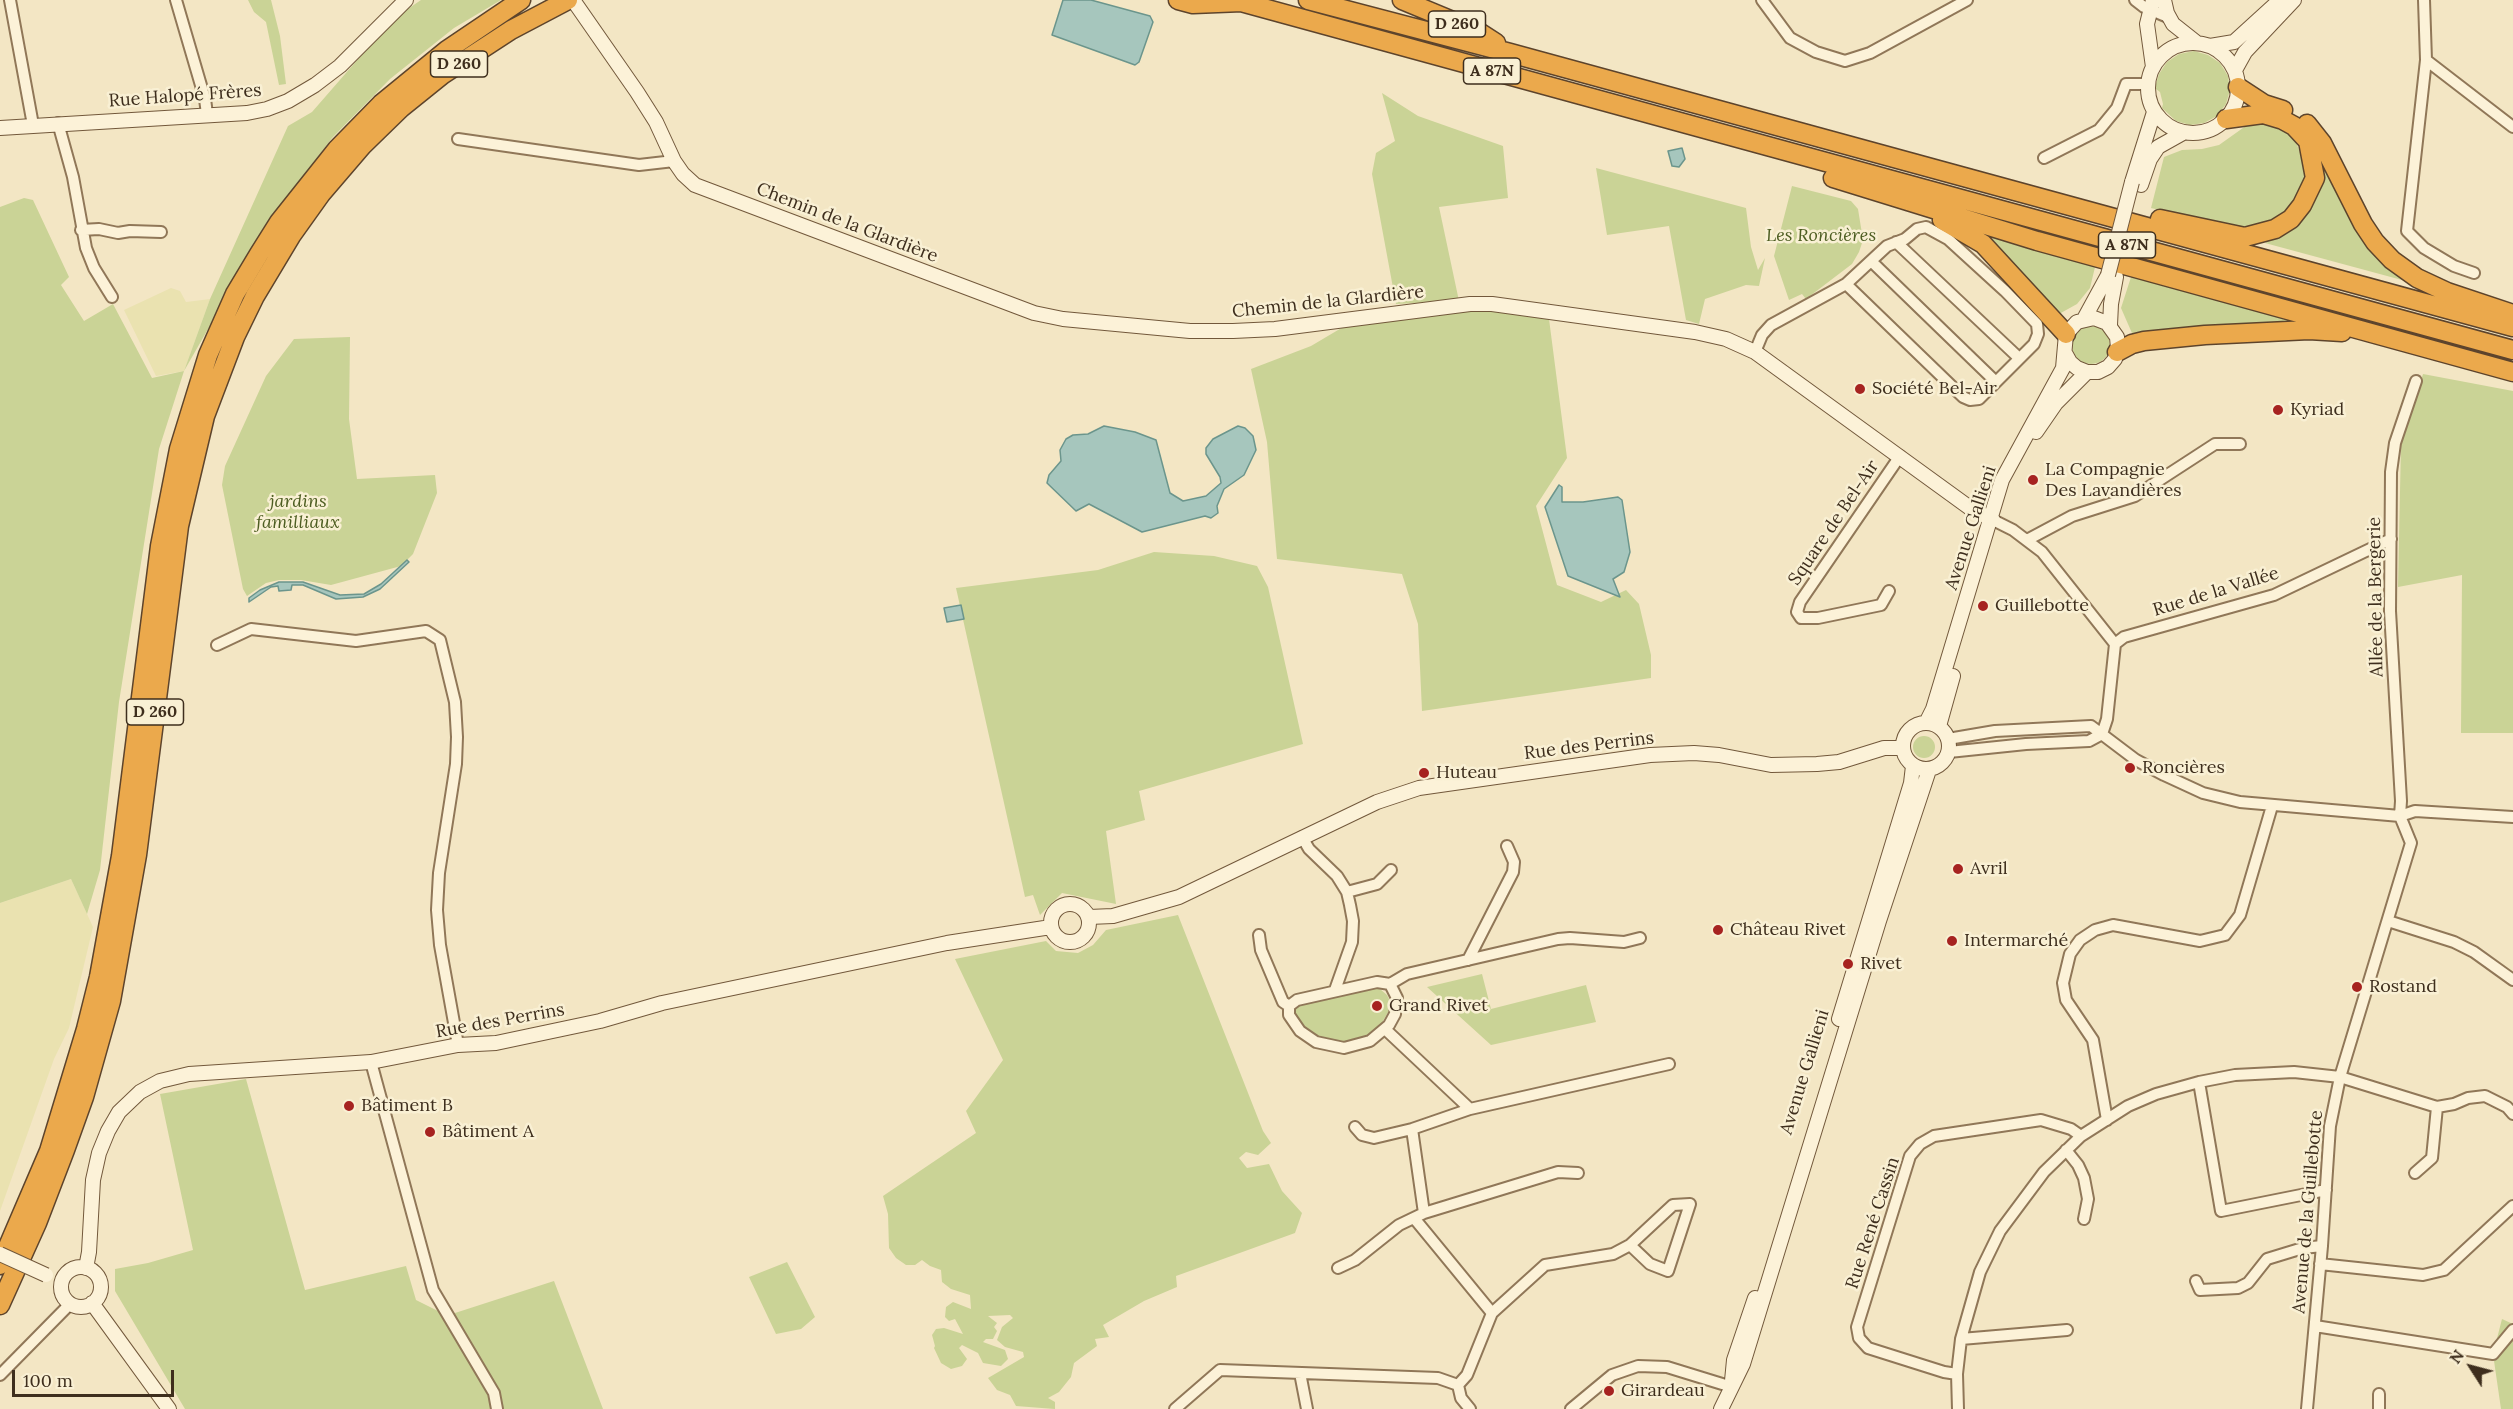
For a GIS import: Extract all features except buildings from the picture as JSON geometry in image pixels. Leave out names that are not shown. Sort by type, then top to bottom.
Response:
[{"type":"highway","name":"D 260","points":[[0,1265],[49,1151],[75,1071],[99,977],[120,856],[160,546],[188,414],[208,355],[235,294],[264,246],[311,179],[381,104],[437,57],[521,0]]},
{"type":"highway","name":"D 260","points":[[0,1305],[37,1223],[66,1150],[87,1088],[111,1001],[137,855],[179,526],[205,416],[235,337],[274,263],[321,194],[363,145],[401,108],[442,75],[511,30],[568,0]]},
{"type":"highway","points":[[1178,0],[1192,4],[1238,1]]},
{"type":"highway","name":"A 87N","points":[[1308,0],[1510,52],[2513,327]]},
{"type":"highway","name":"D 260","points":[[1402,0],[1479,32],[1510,52]]},
{"type":"highway","name":"A 87N","points":[[1238,1],[2513,350]]},
{"type":"highway","points":[[2237,78],[2264,104],[2293,113],[2308,125],[2322,143],[2363,224],[2375,242],[2392,260],[2417,278],[2447,292],[2513,314]]},
{"type":"highway","points":[[2078,207],[2169,221],[2245,237],[2275,229],[2291,219],[2302,206],[2314,178],[2308,141],[2294,126],[2263,114],[2226,119]]},
{"type":"highway","points":[[1741,139],[1767,157],[2037,241],[2365,329],[2388,338],[2513,372]]},
{"type":"highway","points":[[1871,190],[1943,220],[1983,244],[2067,334]]},
{"type":"highway","points":[[2118,352],[2144,340],[2205,335],[2309,330],[2388,338]]},
{"type":"street","points":[[10,0],[33,125]]},
{"type":"street","points":[[176,0],[205,99],[207,114]]},
{"type":"street","name":"Rue Halopé Frères","points":[[0,128],[247,113],[267,109],[288,101],[315,85],[340,66],[405,0]]},
{"type":"street","name":"Chemin de la Glardière","points":[[573,0],[656,122],[674,161],[695,185],[1034,313],[1064,319],[1190,331],[1233,331],[1275,329],[1470,304],[1492,304],[1695,332],[1726,339],[1755,352],[1976,512],[1993,521]]},
{"type":"street","points":[[1762,0],[1784,33],[1830,58],[1845,61],[1870,53],[1968,0]]},
{"type":"street","points":[[2135,0],[2151,5],[2203,44],[2225,56],[2237,78]]},
{"type":"street","points":[[2164,0],[2169,18]]},
{"type":"street","points":[[2280,0],[2234,42],[2174,47],[2159,57],[2148,84],[2148,99],[2154,112],[2164,124],[2183,133],[2204,133],[2226,119],[2235,104],[2237,78],[2252,44],[2294,0]]},
{"type":"street","points":[[2424,0],[2426,60],[2407,231],[2424,248],[2454,266],[2474,273]]},
{"type":"street","points":[[2151,5],[2147,24],[2153,67]]},
{"type":"street","points":[[2426,60],[2513,127]]},
{"type":"street","points":[[2044,158],[2099,130],[2117,108],[2126,84],[2148,84]]},
{"type":"street","points":[[2109,325],[2112,276],[2154,112]]},
{"type":"street","points":[[58,123],[72,177],[81,230],[94,268],[112,297]]},
{"type":"street","points":[[2137,184],[2158,147],[2183,133]]},
{"type":"street","points":[[459,139],[639,165],[674,161]]},
{"type":"street","points":[[1755,352],[1762,335],[1771,326],[1846,284],[1887,246],[1917,229],[1926,227],[1939,232],[1997,284],[2037,324],[2038,334],[2034,344],[1979,399],[1970,400],[1964,398],[1846,284]]},
{"type":"street","points":[[81,230],[118,233],[161,232]]},
{"type":"street","points":[[1896,242],[2019,358]]},
{"type":"street","points":[[1871,261],[1996,382]]},
{"type":"street","points":[[2067,334],[2074,325],[2084,319],[2112,276]]},
{"type":"street","points":[[2084,319],[2098,319],[2109,325],[2117,337],[2118,352]]},
{"type":"street","name":"Avenue Gallieni","points":[[1933,724],[1937,698],[1993,521],[2002,480],[2043,402],[2059,378],[2067,334]]},
{"type":"street","name":"Avenue Gallieni","points":[[1993,521],[2037,431],[2056,403],[2087,372],[2098,372],[2108,367],[2118,352]]},
{"type":"street","points":[[2065,353],[2072,364],[2087,372]]},
{"type":"street","name":"Allée de la Bergerie","points":[[2400,816],[2402,801],[2390,611],[2391,472],[2395,443],[2416,381]]},
{"type":"street","points":[[2027,540],[2072,516],[2135,496],[2215,444],[2240,444]]},
{"type":"street","name":"Square de Bel-Air","points":[[1889,591],[1881,605],[1818,618],[1801,618],[1797,612],[1800,602],[1900,456]]},
{"type":"street","points":[[1948,746],[2089,741],[2102,735],[2107,719],[2115,644],[2042,552],[2013,530],[1993,521]]},
{"type":"street","name":"Rue de la Vallée","points":[[2115,644],[2124,638],[2274,595],[2391,539]]},
{"type":"street","points":[[217,645],[251,629],[356,641],[426,631],[440,640],[455,702],[457,737],[456,764],[439,873],[437,910],[440,945],[458,1045]]},
{"type":"street","points":[[1933,724],[1948,746],[1941,765],[1929,770],[1913,766],[1904,755],[1903,741],[1912,728],[1933,724]]},
{"type":"street","points":[[1948,746],[1995,731],[2091,726],[2136,760],[2203,793],[2240,802],[2400,816],[2415,811],[2513,817]]},
{"type":"street","name":"Rue des Perrins","points":[[1089,917],[1113,915],[1179,897],[1377,802],[1419,788],[1650,755],[1695,753],[1771,765],[1817,764],[1839,762],[1884,748],[1903,748]]},
{"type":"street","name":"Avenue Gallieni","points":[[1727,1409],[1732,1387],[1734,1360],[1824,1072],[1911,783],[1913,766]]},
{"type":"street","name":"Avenue Gallieni","points":[[1721,1409],[1750,1344],[1847,1024],[1929,770]]},
{"type":"street","points":[[2107,1120],[2093,1040],[2066,1000],[2063,983],[2070,954],[2080,940],[2095,930],[2113,925],[2200,941],[2225,935],[2240,915],[2272,806]]},
{"type":"street","name":"Avenue de la Guillebotte","points":[[2307,1409],[2330,1126],[2340,1077],[2411,843],[2400,816]]},
{"type":"street","points":[[1302,837],[1309,849],[1333,872],[1347,892],[1353,921],[1352,942],[1335,990]]},
{"type":"street","points":[[1468,960],[1513,872],[1514,862],[1507,846]]},
{"type":"street","points":[[1347,892],[1377,884],[1391,870]]},
{"type":"street","points":[[1075,904],[1081,907],[1089,917],[1085,935],[1075,942],[1062,941],[1053,933],[1051,927],[1052,914],[1062,905],[1075,904]]},
{"type":"street","points":[[2388,921],[2454,942],[2474,952],[2513,980]]},
{"type":"street","name":"Rue des Perrins","points":[[86,1268],[93,1180],[99,1153],[119,1112],[140,1092],[160,1081],[189,1074],[371,1062],[458,1045],[496,1043],[600,1022],[662,1004],[947,943],[1051,927]]},
{"type":"street","points":[[1259,935],[1261,950],[1270,974],[1283,1002],[1288,1006]]},
{"type":"street","points":[[1390,984],[1396,992],[1397,1006],[1392,1019],[1385,1029],[1370,1041],[1353,1047],[1325,1046],[1300,1031],[1288,1015],[1288,1006],[1293,1001],[1377,982],[1390,984],[1407,974],[1558,939],[1570,938],[1611,943],[1640,938]]},
{"type":"street","points":[[1385,1029],[1470,1109]]},
{"type":"street","points":[[371,1062],[434,1290],[494,1393],[497,1409]]},
{"type":"street","points":[[1355,1127],[1362,1135],[1374,1138],[1412,1129],[1470,1109],[1669,1064]]},
{"type":"street","points":[[1958,1409],[1958,1374],[1962,1339],[1980,1272],[2000,1231],[2044,1172],[2081,1136],[2107,1120],[2156,1094],[2199,1082],[2235,1075],[2294,1072],[2340,1077],[2437,1107],[2454,1104],[2468,1098],[2485,1096],[2507,1107],[2513,1113]]},
{"type":"street","points":[[2199,1082],[2221,1211],[2326,1190]]},
{"type":"street","points":[[2415,1173],[2432,1158],[2437,1107]]},
{"type":"street","name":"Rue René Cassin","points":[[1958,1374],[1944,1372],[1868,1348],[1859,1338],[1857,1327],[1910,1156],[1920,1144],[1934,1136],[2041,1120],[2072,1130],[2081,1136]]},
{"type":"street","points":[[1412,1129],[1419,1216],[1492,1313]]},
{"type":"street","points":[[2066,1150],[2078,1165],[2084,1178],[2088,1199],[2084,1219]]},
{"type":"street","points":[[1338,1268],[1355,1260],[1399,1225],[1419,1216],[1558,1172],[1578,1173]]},
{"type":"street","points":[[1458,1385],[1467,1375],[1492,1313],[1545,1265],[1613,1254],[1630,1245],[1673,1205],[1690,1204],[1668,1271],[1650,1264],[1630,1245]]},
{"type":"street","points":[[2320,1264],[2423,1275],[2444,1269],[2513,1206]]},
{"type":"street","points":[[2196,1281],[2200,1290],[2238,1288],[2248,1283],[2267,1259],[2303,1248],[2322,1246]]},
{"type":"street","points":[[0,1254],[46,1275],[63,1279]]},
{"type":"street","points":[[75,1268],[86,1268],[97,1275],[100,1281],[100,1293],[92,1303],[81,1307],[70,1304],[63,1295],[63,1279],[75,1268]]},
{"type":"street","points":[[92,1303],[169,1409]]},
{"type":"street","points":[[0,1375],[70,1304]]},
{"type":"street","points":[[2315,1326],[2493,1354],[2513,1330]]},
{"type":"street","points":[[1962,1339],[2067,1330]]},
{"type":"street","points":[[1571,1409],[1612,1375],[1638,1366],[1666,1367],[1732,1387]]},
{"type":"street","points":[[1175,1409],[1220,1370],[1438,1378],[1458,1385]]},
{"type":"street","points":[[1300,1373],[1306,1409]]},
{"type":"street","points":[[1458,1385],[1461,1398],[1470,1409]]},
{"type":"street","points":[[2379,1394],[2379,1409]]},
{"type":"shaded area","points":[[171,288],[180,291],[186,302],[210,299],[184,371],[156,376],[124,310]]},
{"type":"shaded area","points":[[71,879],[93,927],[69,1028],[54,1059],[0,1211],[0,903]]},
{"type":"green space","points":[[248,0],[271,0],[280,36],[286,84],[279,85],[266,22],[254,12]]},
{"type":"green space","points":[[421,0],[501,0],[454,28],[390,79],[332,138],[271,219],[184,371],[210,299],[288,126],[312,112],[393,19]]},
{"type":"green space","points":[[2194,51],[2208,55],[2220,63],[2228,76],[2230,90],[2226,104],[2217,116],[2204,123],[2190,125],[2176,121],[2162,108],[2160,92],[2156,89],[2156,84],[2167,62],[2179,54]]},
{"type":"green space","points":[[1382,93],[1418,116],[1503,146],[1508,198],[1439,207],[1459,301],[1396,304],[1372,174],[1376,153],[1395,141]]},
{"type":"green space","points":[[2257,118],[2282,126],[2294,137],[2305,165],[2304,179],[2299,192],[2285,212],[2262,225],[2239,229],[2151,208],[2164,157],[2182,150],[2219,145]]},
{"type":"green space","points":[[2319,157],[2413,283],[2265,243],[2288,228]]},
{"type":"green space","points":[[1596,168],[1746,208],[1751,247],[1758,270],[1765,258],[1759,286],[1746,285],[1705,299],[1699,324],[1686,320],[1669,226],[1607,235]]},
{"type":"green space","name":"Les Roncières","points":[[1792,186],[1851,201],[1858,209],[1863,240],[1852,264],[1806,299],[1802,294],[1789,300],[1774,256]]},
{"type":"green space","points":[[24,198],[33,200],[69,277],[61,285],[84,321],[113,304],[152,378],[184,371],[159,449],[119,702],[100,870],[87,914],[71,879],[0,903],[0,207]]},
{"type":"green space","points":[[1987,233],[2096,263],[2090,288],[2077,304],[2059,314]]},
{"type":"green space","points":[[2132,274],[2300,322],[2135,340],[2121,308]]},
{"type":"green space","points":[[1470,304],[1549,319],[1567,458],[1536,506],[1557,585],[1601,602],[1626,590],[1639,604],[1651,655],[1651,678],[1422,711],[1418,624],[1402,574],[1277,559],[1267,442],[1251,369],[1311,346],[1360,317]]},
{"type":"green space","points":[[2091,326],[2104,332],[2110,345],[2104,358],[2091,364],[2078,358],[2072,345],[2078,332]]},
{"type":"green space","name":"jardins familliaux","points":[[350,337],[349,419],[357,479],[435,475],[437,493],[413,554],[401,566],[331,585],[301,580],[279,580],[266,583],[247,596],[243,589],[222,485],[225,466],[266,376],[294,339]]},
{"type":"green space","points":[[2423,374],[2513,391],[2513,733],[2461,733],[2462,575],[2398,587],[2401,444]]},
{"type":"green space","points":[[1154,552],[1214,556],[1257,566],[1268,587],[1303,744],[1139,791],[1145,820],[1106,831],[1116,904],[1062,893],[1040,915],[1033,895],[1025,897],[956,588],[1098,570]]},
{"type":"green space","points":[[1924,736],[1932,739],[1935,747],[1932,755],[1924,758],[1916,755],[1913,747],[1916,739]]},
{"type":"green space","points":[[1178,915],[1263,1131],[1271,1143],[1258,1155],[1246,1152],[1239,1158],[1247,1168],[1269,1164],[1282,1191],[1302,1213],[1295,1233],[1176,1276],[1177,1287],[1144,1301],[1103,1325],[1109,1337],[1095,1339],[1097,1346],[1074,1363],[1071,1377],[1059,1392],[1048,1398],[1055,1402],[1055,1409],[1016,1406],[1010,1395],[997,1390],[988,1378],[1024,1357],[1023,1352],[1005,1347],[997,1340],[1002,1327],[1013,1318],[1010,1315],[988,1316],[997,1323],[994,1327],[997,1331],[993,1339],[986,1339],[983,1342],[1005,1350],[1008,1359],[1001,1366],[983,1363],[978,1353],[962,1345],[959,1348],[967,1359],[962,1366],[951,1369],[941,1363],[934,1348],[932,1335],[936,1329],[944,1328],[963,1334],[955,1319],[949,1321],[945,1317],[946,1307],[953,1302],[971,1309],[970,1295],[951,1289],[942,1282],[941,1270],[922,1260],[915,1265],[906,1265],[896,1258],[889,1248],[888,1214],[883,1196],[976,1133],[966,1111],[1003,1060],[955,959],[1046,941],[1056,951],[1078,953],[1093,945],[1106,930]]},
{"type":"green space","points":[[1482,974],[1491,1009],[1586,985],[1596,1022],[1491,1045],[1427,987]]},
{"type":"green space","points":[[1372,988],[1380,989],[1391,1003],[1380,1026],[1365,1037],[1343,1043],[1321,1040],[1304,1029],[1295,1018],[1296,1009],[1300,1005]]},
{"type":"green space","points":[[246,1079],[305,1290],[406,1266],[416,1300],[442,1313],[455,1313],[554,1281],[603,1409],[185,1409],[115,1291],[115,1269],[148,1263],[193,1250],[160,1094]]},
{"type":"green space","points":[[787,1262],[815,1317],[801,1329],[776,1334],[749,1277]]},
{"type":"green space","points":[[2502,1319],[2513,1324],[2513,1409],[2501,1409],[2493,1354]]},
{"type":"water","points":[[1063,0],[1091,0],[1150,16],[1153,22],[1139,62],[1135,65],[1052,35]]},
{"type":"water","points":[[1682,148],[1685,159],[1679,167],[1672,166],[1668,151]]},
{"type":"water","points":[[1104,426],[1135,432],[1156,440],[1170,493],[1183,501],[1206,496],[1221,483],[1220,477],[1206,454],[1206,448],[1213,439],[1238,426],[1245,428],[1253,436],[1256,450],[1244,475],[1224,489],[1217,506],[1218,513],[1211,518],[1205,516],[1142,532],[1089,504],[1076,511],[1047,483],[1049,475],[1061,461],[1060,450],[1066,439],[1073,435],[1088,434]]},
{"type":"water","points":[[1559,485],[1562,487],[1562,502],[1583,502],[1618,497],[1622,500],[1630,552],[1624,572],[1613,579],[1620,597],[1568,576],[1545,507]]},
{"type":"water","points":[[407,560],[409,562],[380,589],[363,597],[336,599],[303,585],[292,585],[291,590],[279,591],[278,586],[271,587],[249,602],[249,598],[260,590],[279,582],[303,582],[340,595],[364,594],[381,584]]},
{"type":"water","points":[[961,605],[964,619],[947,622],[944,608]]},
{"type":"place","name":"Société Bel-Air","points":[[1860,389]]},
{"type":"place","name":"Kyriad","points":[[2278,410]]},
{"type":"place","name":"La Compagnie Des Lavandières","points":[[2033,480]]},
{"type":"place","name":"Guillebotte","points":[[1983,606]]},
{"type":"place","name":"Roncières","points":[[2130,768]]},
{"type":"place","name":"Huteau","points":[[1424,773]]},
{"type":"place","name":"Avril","points":[[1958,869]]},
{"type":"place","name":"Château Rivet","points":[[1718,930]]},
{"type":"place","name":"Intermarché","points":[[1952,941]]},
{"type":"place","name":"Rivet","points":[[1848,964]]},
{"type":"place","name":"Rostand","points":[[2357,987]]},
{"type":"place","name":"Grand Rivet","points":[[1377,1006]]},
{"type":"place","name":"Bâtiment B","points":[[349,1106]]},
{"type":"place","name":"Bâtiment A","points":[[430,1132]]},
{"type":"place","name":"Girardeau","points":[[1609,1391]]}]
